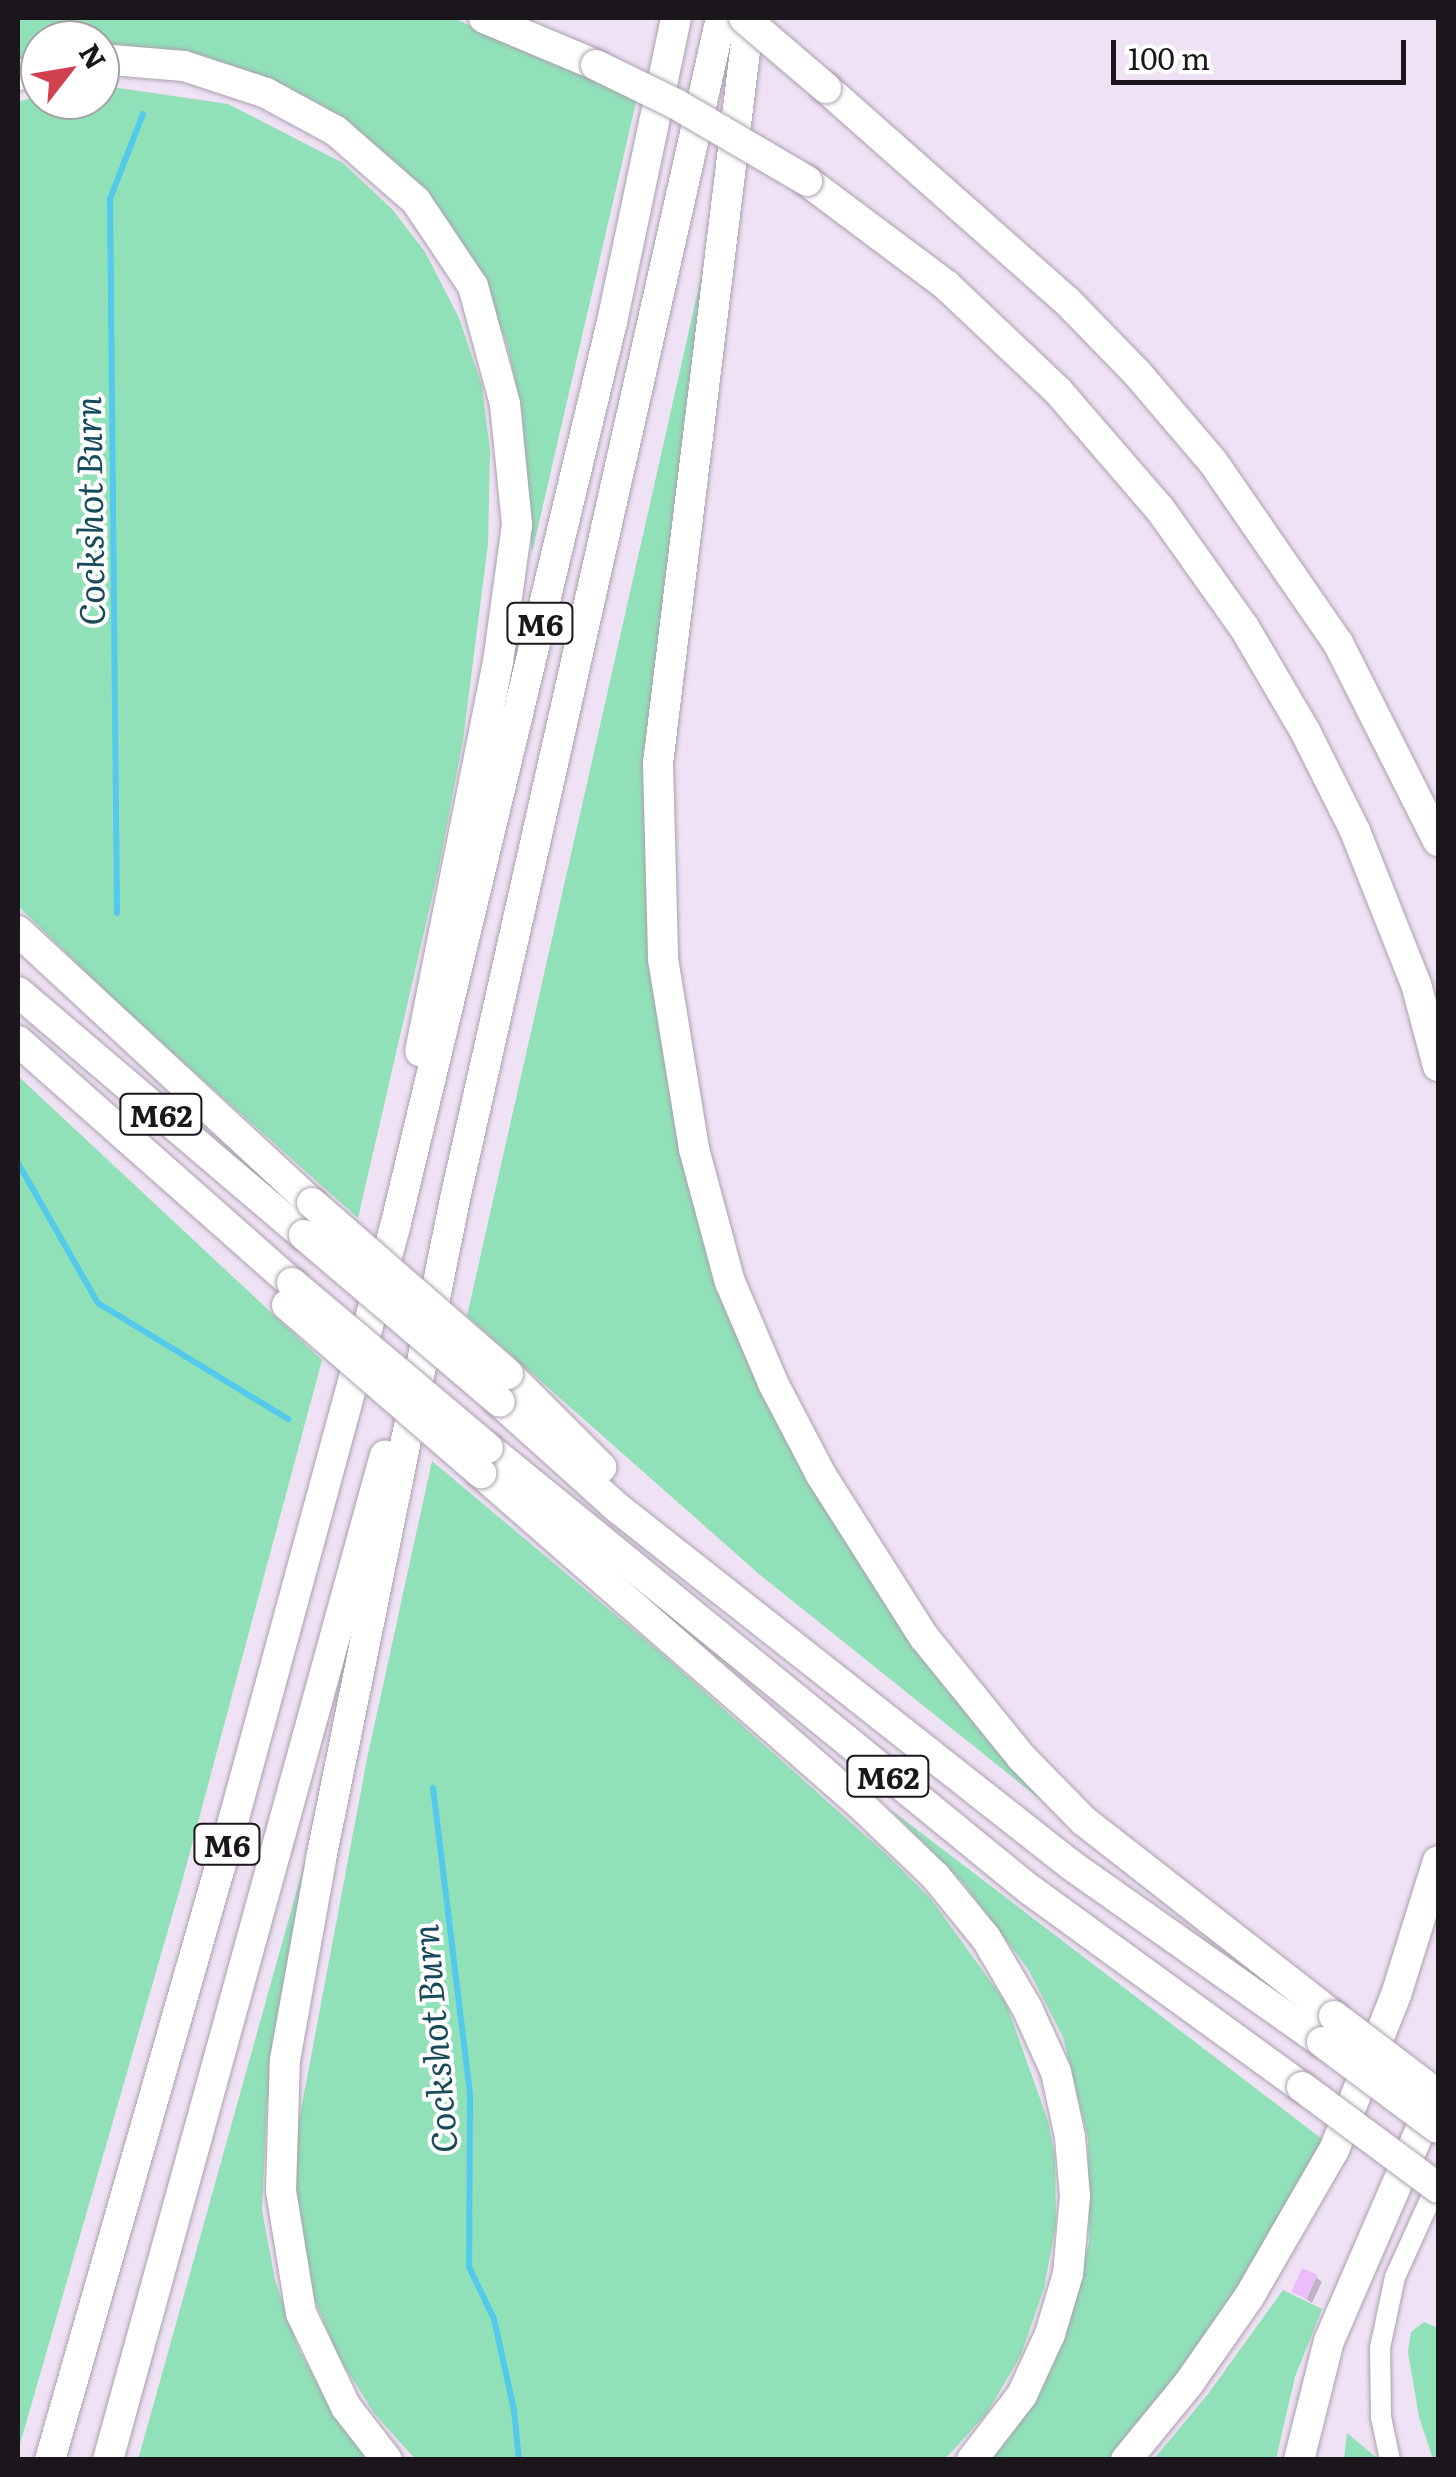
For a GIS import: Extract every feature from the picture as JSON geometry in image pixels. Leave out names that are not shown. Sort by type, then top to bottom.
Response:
[{"type":"highway","points":[[484,18],[676,104],[807,181],[946,286],[1058,391],[1160,510],[1244,627],[1305,731],[1355,831],[1416,984],[1438,1066]]},
{"type":"highway","name":"M6","points":[[50,2460],[234,1818],[395,1227],[612,322],[676,18]]},
{"type":"highway","name":"M6","points":[[108,2460],[454,1199],[722,18]]},
{"type":"highway","points":[[747,18],[1066,300],[1137,373],[1212,462],[1338,643],[1438,840]]},
{"type":"highway","points":[[747,18],[658,764],[662,959],[694,1149],[730,1282],[773,1383],[821,1475],[924,1638],[1022,1758],[1084,1821],[1328,2029],[1438,2092],[1329,2341],[1299,2460]]},
{"type":"highway","points":[[120,61],[184,66],[266,93],[336,131],[416,200],[474,286],[505,404],[516,525],[514,544],[498,662],[426,1001],[395,1227]]},
{"type":"highway","points":[[18,931],[312,1202],[504,1388]]},
{"type":"highway","name":"M62","points":[[18,992],[304,1236],[504,1388],[716,1582],[1071,1865],[1328,2029],[1438,2128]]},
{"type":"highway","name":"M62","points":[[18,1041],[159,1168],[290,1294],[485,1461],[1029,1889],[1438,2185]]},
{"type":"highway","points":[[387,2460],[346,2407],[301,2313],[287,2242],[280,2130],[285,2060],[321,1859],[454,1199]]},
{"type":"highway","points":[[485,1461],[936,1877],[986,1938],[1027,2008],[1056,2072],[1070,2137],[1075,2196],[1068,2274],[1050,2334],[1022,2395],[972,2460]]},
{"type":"highway","points":[[1126,2460],[1190,2383],[1249,2296],[1334,2150],[1396,1994],[1438,1861]]},
{"type":"street","points":[[1390,2460],[1381,2417],[1380,2348],[1395,2278],[1438,2185]]},
{"type":"green space","points":[[18,18],[453,18],[637,98],[532,553],[522,413],[507,344],[481,277],[421,189],[342,117],[278,85],[120,55],[120,20],[20,20],[18,61]]},
{"type":"green space","points":[[120,88],[228,104],[343,163],[392,209],[425,252],[459,318],[482,386],[490,451],[488,544],[463,740],[439,867],[358,1218],[129,1014],[18,906],[18,102],[20,120],[120,120]]},
{"type":"green space","points":[[713,224],[649,905],[756,1371],[1066,1820],[759,1574],[467,1316]]},
{"type":"green space","points":[[18,1076],[322,1360],[183,1878],[18,2451]]},
{"type":"green space","points":[[432,1461],[661,1653],[885,1853],[931,1899],[1006,2003],[1048,2121],[1055,2157],[1056,2225],[1044,2288],[1021,2355],[987,2413],[945,2459],[416,2460],[374,2413],[338,2356],[312,2293],[295,2193],[298,2126],[367,1759]]},
{"type":"green space","points":[[890,1809],[1326,2142],[1224,2313],[1114,2459],[992,2459],[1028,2410],[1071,2314],[1089,2243],[1088,2138],[1063,2037],[1028,1969],[964,1884]]},
{"type":"green space","points":[[313,1832],[267,2103],[262,2210],[275,2280],[298,2348],[333,2411],[371,2459],[138,2460]]},
{"type":"green space","points":[[1283,2290],[1322,2309],[1295,2377],[1276,2459],[1154,2459],[1208,2394]]},
{"type":"green space","points":[[1424,2322],[1438,2328],[1438,2459],[1433,2459],[1419,2417],[1408,2352],[1411,2332]]},
{"type":"green space","points":[[1347,2433],[1378,2459],[1344,2459]]},
{"type":"building","points":[[1302,2268],[1318,2275],[1307,2299],[1291,2292]]},
{"type":"waterway","name":"Cockshot Burn","points":[[117,913],[110,199],[143,114]]},
{"type":"waterway","name":"Cockshot Burn","points":[[18,1163],[98,1303],[288,1419]]},
{"type":"waterway","name":"Cockshot Burn","points":[[433,1788],[470,2096],[469,2267],[494,2319],[514,2410],[519,2460]]}]
